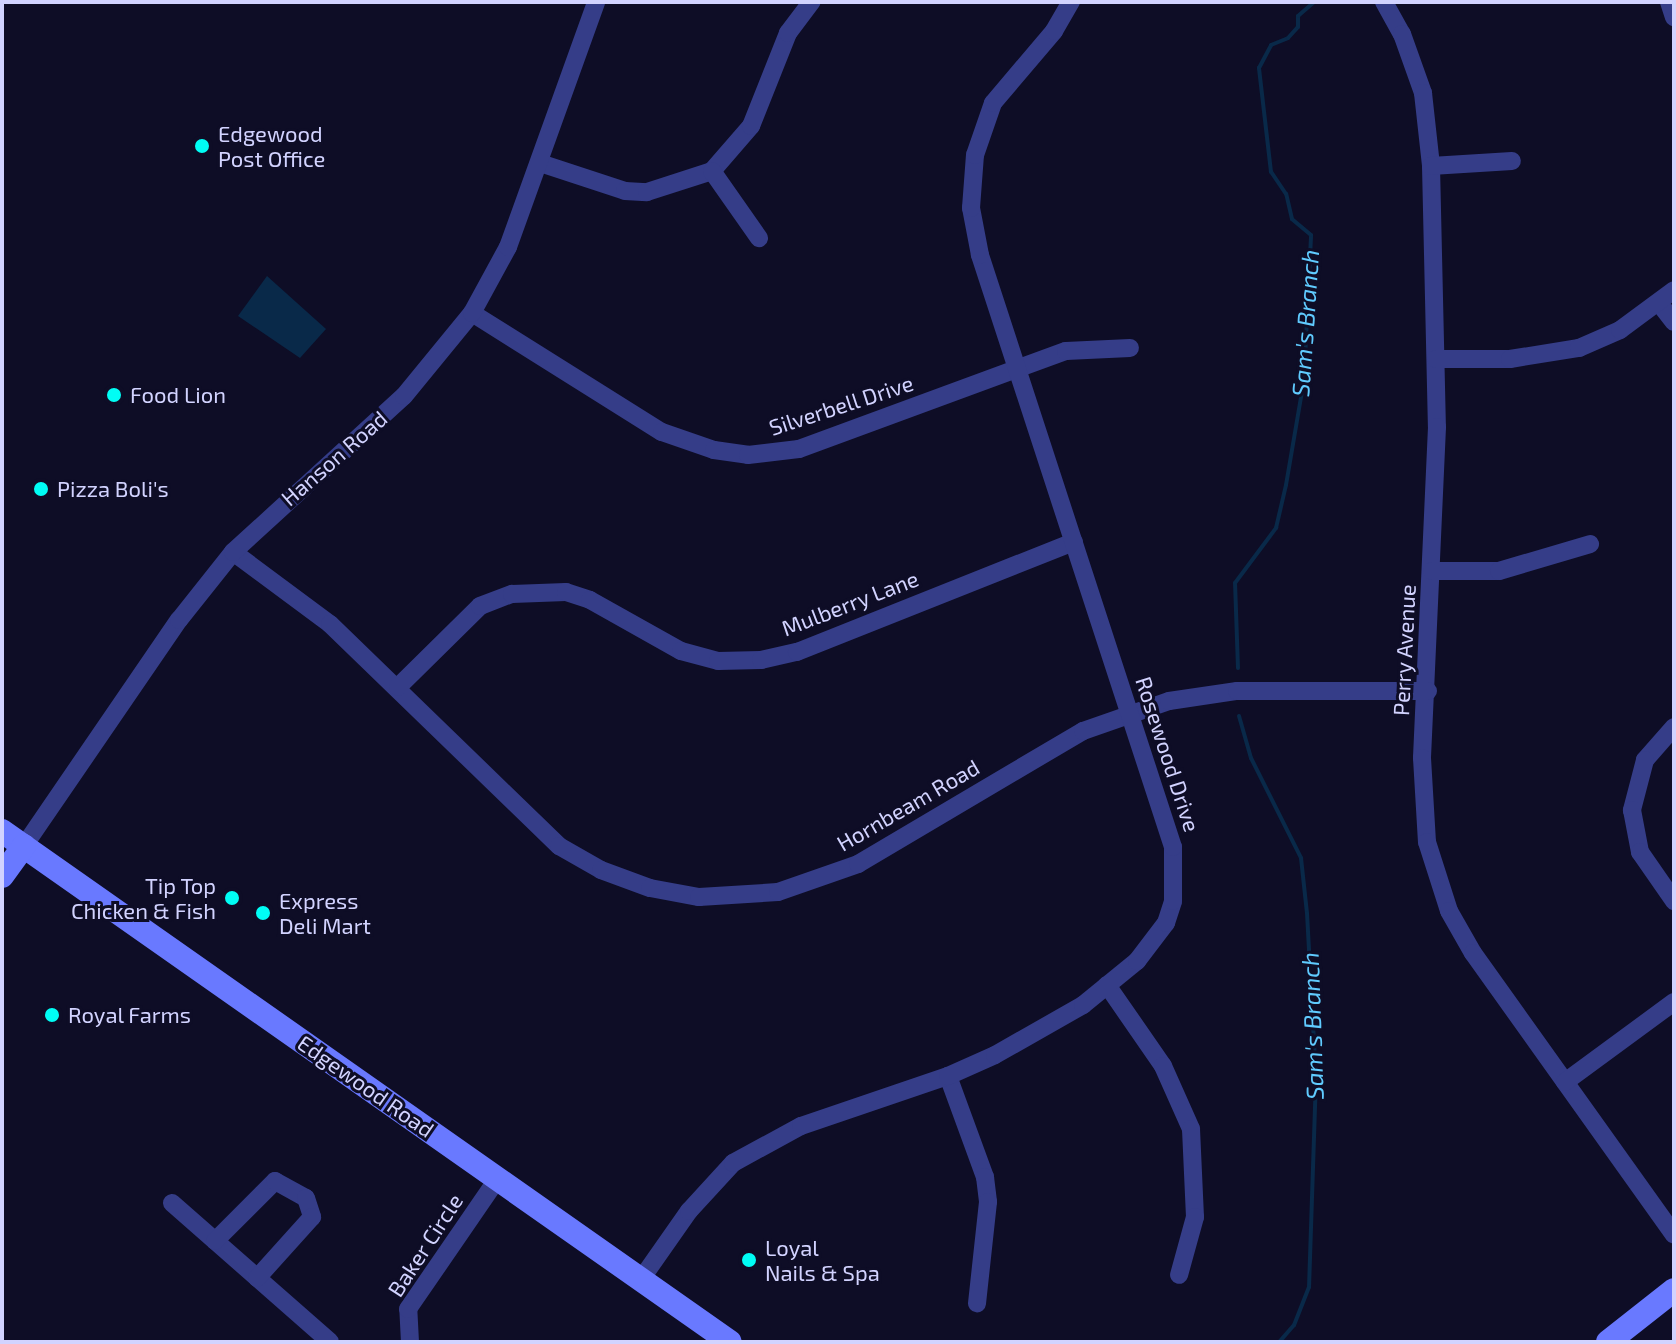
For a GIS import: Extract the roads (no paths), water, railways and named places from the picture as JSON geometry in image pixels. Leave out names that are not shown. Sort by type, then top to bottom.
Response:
[{"type":"main road","name":"Edgewood Road","points":[[2,831],[730,1342]]},
{"type":"main road","name":"Hanson Road","points":[[2,876],[24,846]]},
{"type":"main road","points":[[1608,1342],[1674,1290]]},
{"type":"street","name":"Hanson Road","points":[[24,846],[179,620],[233,552],[404,396],[472,313],[508,247],[596,2]]},
{"type":"street","points":[[540,163],[625,191],[647,192],[712,171],[745,135],[788,33],[811,2]]},
{"type":"street","name":"Rosewood Drive","points":[[642,1278],[708,1188],[733,1163],[801,1126],[948,1076],[1071,1012],[1137,961],[1166,923],[1176,874],[1173,847],[975,235],[971,180],[993,103],[1054,31],[1071,2]]},
{"type":"street","name":"Perry Avenue","points":[[1384,2],[1402,34],[1423,93],[1431,166],[1436,359],[1432,571],[1422,811],[1434,870],[1473,953],[1674,1235]]},
{"type":"street","points":[[1669,2],[1674,17]]},
{"type":"street","points":[[1431,166],[1512,161]]},
{"type":"street","points":[[712,171],[759,238]]},
{"type":"street","points":[[1436,359],[1510,359],[1579,348],[1620,330],[1674,290]]},
{"type":"street","points":[[1659,303],[1674,322]]},
{"type":"street","name":"Silverbell Drive","points":[[472,313],[662,432],[714,450],[748,455],[799,449],[1017,368],[1094,345],[1130,348]]},
{"type":"street","name":"Mulberry Lane","points":[[398,687],[480,606],[512,594],[566,592],[590,600],[681,651],[718,661],[761,660],[797,652],[1074,542]]},
{"type":"street","points":[[1432,571],[1499,571],[1590,544]]},
{"type":"street","name":"Hornbeam Road","points":[[233,552],[330,624],[559,846],[601,870],[699,897],[778,892],[858,864],[1083,731],[1169,701],[1237,691],[1428,691]]},
{"type":"street","points":[[1674,727],[1645,760],[1632,810],[1640,852],[1674,901]]},
{"type":"street","points":[[1107,985],[1163,1066],[1191,1129],[1195,1217],[1179,1275]]},
{"type":"street","points":[[1565,1082],[1674,1002]]},
{"type":"street","points":[[948,1076],[986,1189],[990,1221],[977,1303]]},
{"type":"street","name":"Baker Circle","points":[[410,1342],[408,1309],[498,1178]]},
{"type":"street","points":[[215,1241],[275,1181],[306,1198],[312,1217],[257,1278]]},
{"type":"street","points":[[172,1203],[330,1342]]},
{"type":"water","points":[[267,276],[326,329],[300,358],[238,316]]},
{"type":"waterway","name":"Sam's Branch","points":[[1238,668],[1235,583],[1276,528],[1304,380],[1311,235],[1292,219],[1286,194],[1271,172],[1259,68],[1271,45],[1288,38],[1298,27],[1298,16],[1314,2]]},
{"type":"waterway","name":"Sam's Branch","points":[[1239,716],[1251,758],[1301,858],[1307,913],[1316,1077],[1309,1287],[1294,1325],[1279,1342]]},
{"type":"place","name":"Edgewood Post Office","points":[[202,146]]},
{"type":"place","name":"Food Lion","points":[[114,395]]},
{"type":"place","name":"Pizza Boli's","points":[[41,489]]},
{"type":"place","name":"Tip Top Chicken & Fish","points":[[232,898]]},
{"type":"place","name":"Express Deli Mart","points":[[263,913]]},
{"type":"place","name":"Royal Farms","points":[[52,1015]]},
{"type":"place","name":"Loyal Nails & Spa","points":[[749,1260]]}]
